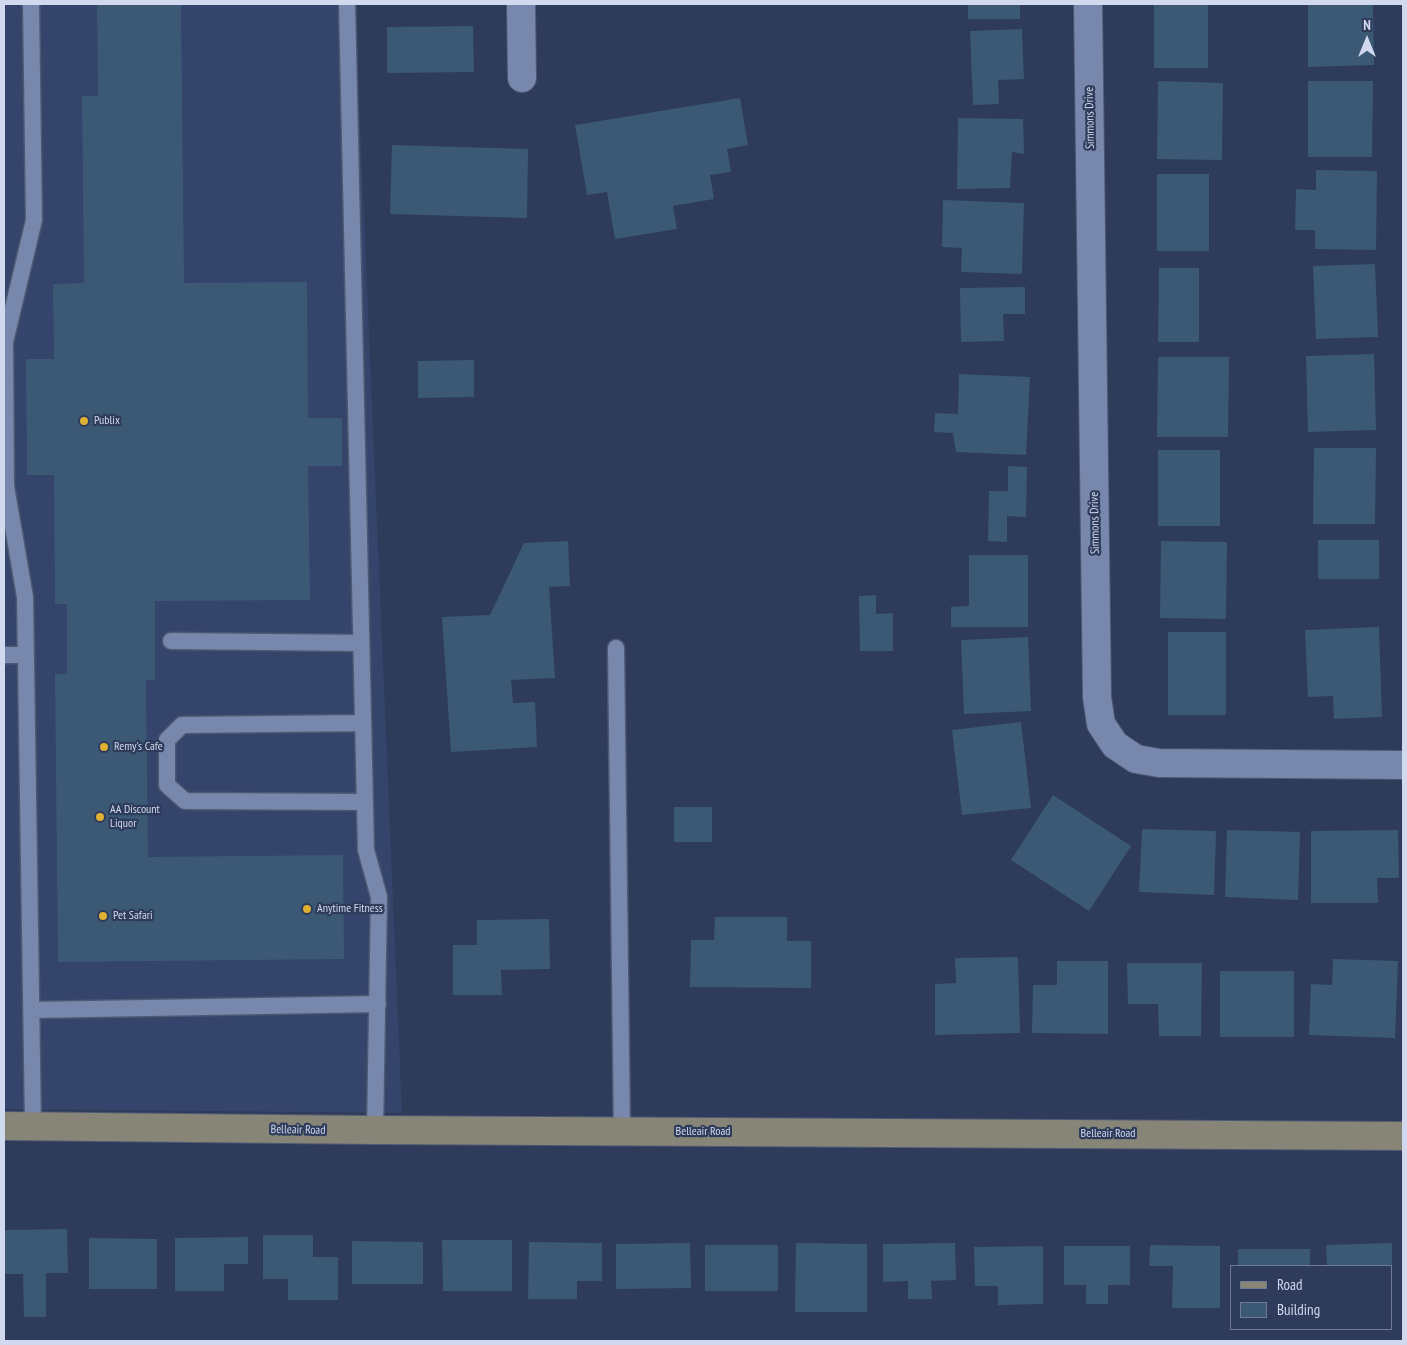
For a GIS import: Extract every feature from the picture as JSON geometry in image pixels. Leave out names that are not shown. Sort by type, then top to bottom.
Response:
[{"type":"main road","name":"Belleair Road","points":[[4,1126],[622,1132],[1403,1136]]},
{"type":"street","points":[[521,4],[522,78]]},
{"type":"street","name":"Simmons Drive","points":[[1088,4],[1097,697],[1101,724],[1115,745],[1136,759],[1159,764],[1403,765]]},
{"type":"lane","points":[[31,4],[34,220],[5,342],[6,486],[25,597],[33,1126]]},
{"type":"lane","points":[[347,4],[366,850],[379,897],[375,1130]]},
{"type":"lane","points":[[171,641],[361,643]]},
{"type":"lane","points":[[616,648],[622,1132]]},
{"type":"lane","points":[[4,655],[26,655]]},
{"type":"lane","points":[[363,723],[182,725],[167,740],[167,785],[185,801],[365,802]]},
{"type":"lane","points":[[32,1010],[378,1004]]},
{"type":"shaded area","points":[[4,4],[355,4],[402,1113],[4,1109]]},
{"type":"building","points":[[97,4],[181,4],[184,283],[307,282],[308,418],[342,418],[342,466],[308,466],[310,600],[155,601],[155,680],[146,680],[148,857],[343,855],[344,959],[58,962],[55,674],[67,674],[67,604],[55,604],[54,475],[27,475],[26,359],[54,359],[53,284],[84,283],[82,96],[98,96]]},
{"type":"building","points":[[968,4],[1020,4],[1020,19],[968,19]]},
{"type":"building","points":[[1154,4],[1208,4],[1208,68],[1154,68]]},
{"type":"building","points":[[1308,4],[1373,4],[1374,65],[1308,67]]},
{"type":"building","points":[[473,26],[474,72],[387,73],[387,27]]},
{"type":"building","points":[[1022,29],[1024,79],[998,80],[999,104],[973,105],[970,31]]},
{"type":"building","points":[[1158,81],[1223,83],[1222,160],[1157,159]]},
{"type":"building","points":[[1308,81],[1373,81],[1372,157],[1308,157]]},
{"type":"building","points":[[740,98],[748,145],[727,149],[731,172],[710,175],[714,199],[673,206],[677,229],[615,239],[607,192],[587,195],[575,125]]},
{"type":"building","points":[[958,118],[1023,119],[1024,154],[1012,152],[1010,188],[957,189]]},
{"type":"building","points":[[392,145],[528,149],[527,218],[390,214]]},
{"type":"building","points":[[1316,170],[1377,171],[1376,250],[1315,249],[1315,230],[1295,230],[1296,189],[1316,190]]},
{"type":"building","points":[[1157,174],[1209,174],[1209,251],[1157,251]]},
{"type":"building","points":[[943,200],[1024,203],[1022,274],[961,272],[962,248],[942,247]]},
{"type":"building","points":[[1375,264],[1378,337],[1316,339],[1313,266]]},
{"type":"building","points":[[1159,268],[1199,268],[1199,342],[1158,342]]},
{"type":"building","points":[[1025,287],[1025,314],[1003,314],[1004,341],[961,342],[960,288]]},
{"type":"building","points":[[1374,354],[1376,430],[1308,432],[1306,356]]},
{"type":"building","points":[[1158,357],[1229,357],[1228,437],[1157,437]]},
{"type":"building","points":[[474,360],[474,397],[418,398],[418,361]]},
{"type":"building","points":[[959,374],[1030,377],[1026,455],[956,452],[953,433],[934,432],[935,413],[958,414]]},
{"type":"building","points":[[1314,448],[1376,448],[1375,524],[1313,524]]},
{"type":"building","points":[[1158,450],[1220,450],[1220,526],[1158,526]]},
{"type":"building","points":[[1008,466],[1027,467],[1026,517],[1007,516],[1007,542],[988,541],[989,491],[1008,491]]},
{"type":"building","points":[[1318,540],[1379,540],[1379,579],[1318,579]]},
{"type":"building","points":[[568,541],[570,586],[549,587],[555,678],[511,680],[513,703],[535,702],[537,747],[451,752],[442,617],[490,615],[524,543]]},
{"type":"building","points":[[1161,541],[1227,542],[1226,619],[1160,618]]},
{"type":"building","points":[[969,555],[1028,555],[1028,627],[951,627],[951,607],[969,606]]},
{"type":"building","points":[[876,595],[876,614],[893,613],[893,651],[860,651],[859,596]]},
{"type":"building","points":[[1379,627],[1382,717],[1334,719],[1333,696],[1308,697],[1305,630]]},
{"type":"building","points":[[1168,632],[1226,632],[1226,715],[1168,715]]},
{"type":"building","points":[[1028,637],[1031,711],[964,714],[961,640]]},
{"type":"building","points":[[1021,722],[1031,808],[962,815],[952,730]]},
{"type":"building","points":[[1053,795],[1131,846],[1089,911],[1011,860]]},
{"type":"building","points":[[674,807],[712,807],[712,842],[674,842]]},
{"type":"building","points":[[1142,829],[1216,831],[1214,895],[1139,892]]},
{"type":"building","points":[[1227,830],[1300,832],[1298,900],[1225,897]]},
{"type":"building","points":[[1398,830],[1399,878],[1377,878],[1378,903],[1311,903],[1311,831]]},
{"type":"building","points":[[715,917],[787,917],[787,941],[811,941],[811,988],[690,987],[691,940],[714,940]]},
{"type":"building","points":[[549,919],[550,969],[501,970],[502,995],[453,995],[453,945],[477,945],[477,920]]},
{"type":"building","points":[[1018,957],[1020,1033],[935,1035],[935,984],[956,983],[955,958]]},
{"type":"building","points":[[1333,959],[1398,961],[1395,1038],[1309,1035],[1311,984],[1332,985]]},
{"type":"building","points":[[1057,961],[1108,961],[1108,1034],[1032,1033],[1033,985],[1057,985]]},
{"type":"building","points":[[1127,963],[1202,963],[1201,1036],[1159,1036],[1158,1004],[1128,1004]]},
{"type":"building","points":[[1220,971],[1294,971],[1294,1037],[1220,1037]]},
{"type":"building","points":[[67,1229],[68,1273],[46,1273],[46,1317],[24,1317],[23,1274],[4,1274],[4,1230]]},
{"type":"building","points":[[263,1235],[313,1235],[313,1257],[338,1257],[338,1300],[288,1300],[288,1279],[263,1279]]},
{"type":"building","points":[[248,1237],[248,1264],[224,1264],[224,1291],[175,1291],[175,1238]]},
{"type":"building","points":[[89,1238],[157,1239],[157,1289],[89,1289]]},
{"type":"building","points":[[442,1240],[512,1240],[512,1291],[443,1291]]},
{"type":"building","points":[[352,1241],[423,1242],[423,1284],[352,1284]]},
{"type":"building","points":[[529,1242],[602,1243],[602,1281],[577,1281],[577,1299],[528,1299]]},
{"type":"building","points":[[690,1243],[691,1288],[616,1289],[616,1244]]},
{"type":"building","points":[[796,1243],[867,1244],[867,1312],[795,1312]]},
{"type":"building","points":[[955,1243],[956,1280],[931,1281],[932,1299],[908,1299],[908,1281],[883,1282],[883,1244]]},
{"type":"building","points":[[1392,1243],[1392,1265],[1327,1265],[1326,1245]]},
{"type":"building","points":[[705,1245],[778,1245],[778,1291],[705,1291]]},
{"type":"building","points":[[1150,1245],[1220,1246],[1220,1308],[1172,1308],[1173,1266],[1149,1266]]},
{"type":"building","points":[[1043,1246],[1043,1304],[998,1305],[998,1286],[975,1286],[974,1247]]},
{"type":"building","points":[[1064,1246],[1130,1246],[1130,1285],[1108,1285],[1108,1304],[1086,1304],[1086,1285],[1064,1285]]},
{"type":"building","points":[[1238,1249],[1310,1249],[1310,1265],[1238,1265]]},
{"type":"place","name":"Publix","points":[[84,421]]},
{"type":"place","name":"Remy's Cafe","points":[[104,747]]},
{"type":"place","name":"AA Discount Liquor","points":[[100,817]]},
{"type":"place","name":"Anytime Fitness","points":[[307,909]]},
{"type":"place","name":"Pet Safari","points":[[103,916]]}]
